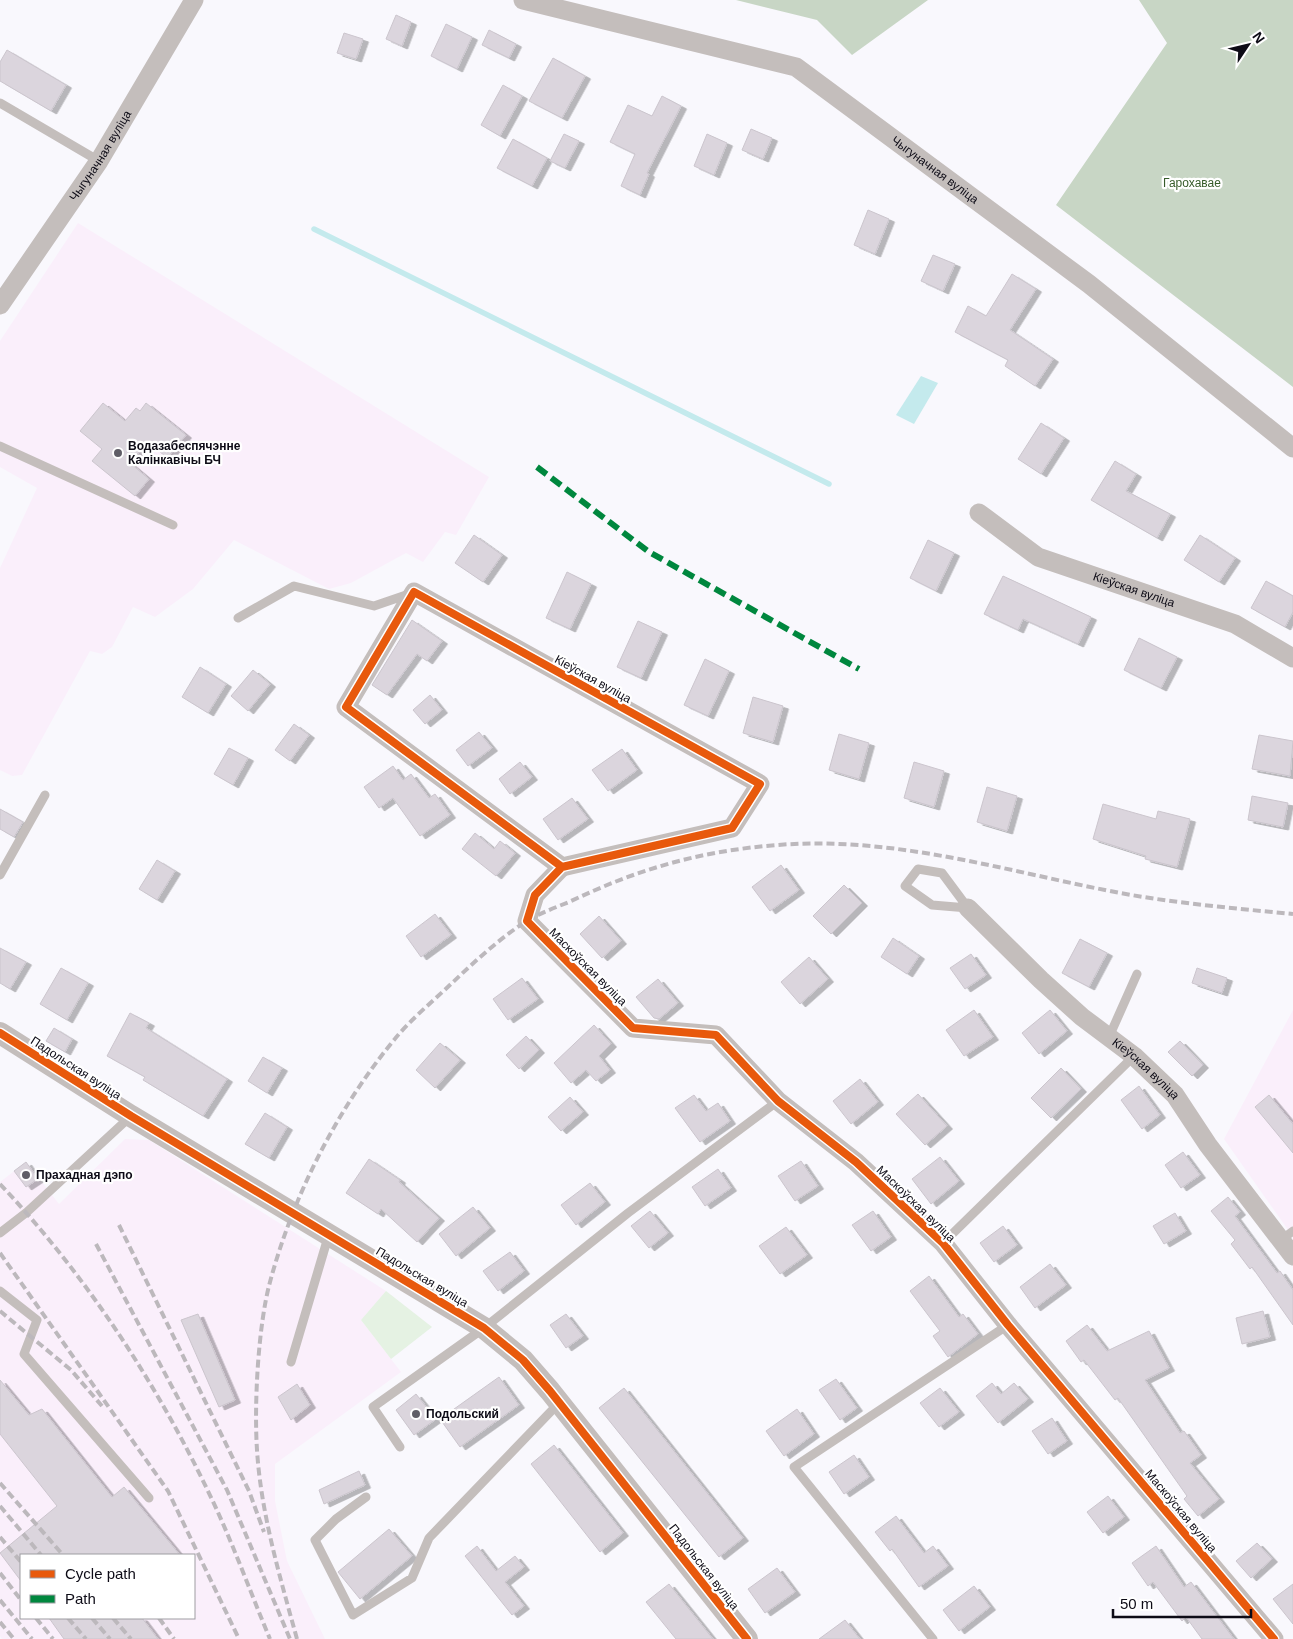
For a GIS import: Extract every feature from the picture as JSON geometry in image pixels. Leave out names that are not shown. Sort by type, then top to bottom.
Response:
[{"type":"street","name":"Чыгуначная вуліца","points":[[0,305],[99,161],[194,0]]},
{"type":"street","name":"Чыгуначная вуліца","points":[[523,0],[796,67],[1089,284],[1293,448]]},
{"type":"street","name":"Кіеўская вуліца","points":[[979,513],[1038,557],[1235,624],[1293,658]]},
{"type":"street","name":"Кіеўская вуліца","points":[[414,592],[760,784],[732,828],[562,866]]},
{"type":"street","points":[[414,592],[346,707],[562,866]]},
{"type":"street","name":"Маскоўская вуліца","points":[[562,866],[534,895],[527,921],[633,1028],[716,1035],[778,1101],[856,1162],[942,1243],[1008,1325],[1274,1639]]},
{"type":"street","name":"Кіеўская вуліца","points":[[968,908],[1041,980],[1082,1017],[1134,1056],[1176,1095],[1208,1145],[1287,1236],[1293,1256]]},
{"type":"street","name":"Падольская вуліца","points":[[0,1033],[131,1116],[484,1328],[523,1360],[560,1403],[747,1639]]},
{"type":"lane","points":[[0,103],[99,161]]},
{"type":"lane","points":[[0,446],[173,525]]},
{"type":"lane","points":[[238,618],[294,586],[374,606],[414,592]]},
{"type":"lane","points":[[0,875],[45,795]]},
{"type":"lane","points":[[918,869],[942,873],[968,908],[932,905],[905,886],[918,869]]},
{"type":"lane","points":[[1109,1038],[1137,974]]},
{"type":"lane","points":[[942,1243],[1134,1056]]},
{"type":"lane","points":[[400,1447],[373,1407],[484,1328],[628,1213],[778,1101]]},
{"type":"lane","points":[[0,1233],[27,1212],[131,1116]]},
{"type":"lane","points":[[291,1362],[329,1234]]},
{"type":"lane","points":[[0,1290],[36,1320],[24,1354],[149,1498]]},
{"type":"lane","points":[[933,1639],[794,1467],[1008,1325]]},
{"type":"lane","points":[[366,1497],[336,1519],[315,1540],[353,1615],[412,1578],[429,1538],[560,1403]]},
{"type":"shaded area","name":"Водазабеспячэнне Калінкавічы БЧ","points":[[78,223],[489,477],[456,535],[445,532],[423,562],[406,553],[351,583],[329,589],[234,540],[193,589],[155,617],[133,607],[112,647],[102,654],[90,651],[22,775],[12,776],[0,770],[0,568],[37,488],[0,467],[0,341]]},
{"type":"shaded area","points":[[1293,1010],[1293,1237],[1224,1139]]},
{"type":"shaded area","points":[[125,1139],[149,1140],[386,1291],[361,1320],[401,1372],[275,1464],[275,1501],[287,1561],[325,1639],[2,1639],[0,1636],[0,1182],[26,1162],[59,1204]]},
{"type":"green space","points":[[736,0],[928,0],[852,55],[817,20]]},
{"type":"green space","name":"Гарохавае","points":[[1139,0],[1293,0],[1293,387],[1056,205],[1167,43]]},
{"type":"green space","points":[[386,1291],[432,1327],[391,1359],[361,1320]]},
{"type":"water","points":[[921,376],[938,383],[914,424],[896,415]]},
{"type":"building","points":[[396,15],[411,22],[402,46],[386,39]]},
{"type":"building","points":[[446,24],[472,37],[457,69],[431,56]]},
{"type":"building","points":[[489,30],[516,44],[509,58],[482,45]]},
{"type":"building","points":[[344,33],[363,39],[356,59],[337,53]]},
{"type":"building","points":[[7,50],[66,85],[51,111],[0,81],[0,62]]},
{"type":"building","points":[[553,58],[585,76],[562,118],[529,101]]},
{"type":"building","points":[[503,85],[522,96],[500,136],[481,125]]},
{"type":"building","points":[[662,96],[681,106],[647,173],[649,174],[640,195],[621,186],[635,154],[610,142],[628,105],[652,116]]},
{"type":"building","points":[[751,129],[772,138],[763,159],[742,150]]},
{"type":"building","points":[[564,134],[579,141],[565,168],[550,161]]},
{"type":"building","points":[[707,134],[727,143],[714,175],[694,166]]},
{"type":"building","points":[[513,139],[547,158],[532,186],[497,168]]},
{"type":"building","points":[[868,210],[889,219],[875,254],[854,245]]},
{"type":"building","points":[[933,255],[955,264],[943,291],[921,281]]},
{"type":"building","points":[[1012,274],[1036,289],[1010,330],[1053,359],[1035,386],[1005,366],[1008,360],[955,332],[968,306],[986,316]]},
{"type":"building","name":"Водазабеспячэнне Калінкавічы БЧ","points":[[103,403],[125,421],[136,408],[140,411],[146,403],[186,435],[167,458],[148,441],[130,463],[149,479],[135,496],[92,461],[102,449],[80,431]]},
{"type":"building","points":[[1041,423],[1064,438],[1041,474],[1018,459]]},
{"type":"building","points":[[1115,461],[1136,474],[1126,491],[1170,514],[1157,538],[1091,500]]},
{"type":"building","points":[[474,535],[502,555],[483,582],[455,563]]},
{"type":"building","points":[[1200,535],[1235,558],[1219,582],[1184,560]]},
{"type":"building","points":[[928,540],[954,553],[936,591],[910,578]]},
{"type":"building","points":[[567,572],[591,584],[570,629],[546,618]]},
{"type":"building","points":[[1003,576],[1091,617],[1078,644],[1023,619],[1018,630],[984,614]]},
{"type":"building","points":[[1266,581],[1293,596],[1293,612],[1285,627],[1251,608]]},
{"type":"building","points":[[412,620],[442,641],[427,661],[417,654],[387,695],[372,685]]},
{"type":"building","points":[[638,621],[662,632],[641,678],[617,667]]},
{"type":"building","points":[[1139,638],[1177,657],[1161,688],[1124,670]]},
{"type":"building","points":[[705,659],[729,671],[708,716],[684,705]]},
{"type":"building","points":[[200,667],[226,684],[208,713],[182,697]]},
{"type":"building","points":[[253,670],[270,684],[248,711],[231,696]]},
{"type":"building","points":[[430,695],[442,710],[425,724],[413,710]]},
{"type":"building","points":[[753,697],[783,706],[773,742],[743,733]]},
{"type":"building","points":[[294,724],[309,735],[290,761],[275,750]]},
{"type":"building","points":[[479,732],[492,748],[468,766],[456,750]]},
{"type":"building","points":[[839,734],[869,743],[859,779],[829,770]]},
{"type":"building","points":[[1259,735],[1293,741],[1290,776],[1252,769]]},
{"type":"building","points":[[229,748],[248,758],[233,785],[214,774]]},
{"type":"building","points":[[622,749],[637,770],[608,791],[592,770]]},
{"type":"building","points":[[520,762],[532,777],[510,794],[499,779]]},
{"type":"building","points":[[914,762],[944,771],[934,807],[904,798]]},
{"type":"building","points":[[393,766],[403,780],[411,774],[429,798],[435,794],[450,815],[420,836],[393,798],[379,808],[364,787]]},
{"type":"building","points":[[987,787],[1017,796],[1007,831],[977,822]]},
{"type":"building","points":[[1252,796],[1288,803],[1283,827],[1248,820]]},
{"type":"building","points":[[572,798],[588,819],[558,840],[543,819]]},
{"type":"building","points":[[1103,804],[1156,819],[1158,811],[1190,819],[1177,867],[1145,859],[1146,856],[1093,839]]},
{"type":"building","points":[[0,809],[23,822],[14,837],[0,829]]},
{"type":"building","points":[[475,833],[494,849],[500,841],[515,853],[496,876],[462,849]]},
{"type":"building","points":[[157,860],[175,871],[157,900],[139,889]]},
{"type":"building","points":[[781,865],[799,890],[770,911],[752,887]]},
{"type":"building","points":[[844,885],[862,903],[831,934],[813,916]]},
{"type":"building","points":[[435,914],[451,935],[421,957],[406,936]]},
{"type":"building","points":[[599,916],[621,941],[602,958],[580,934]]},
{"type":"building","points":[[893,938],[919,956],[907,974],[881,957]]},
{"type":"building","points":[[1080,939],[1107,953],[1089,987],[1062,973]]},
{"type":"building","points":[[0,948],[26,962],[10,989],[0,983]]},
{"type":"building","points":[[971,954],[986,975],[965,989],[950,968]]},
{"type":"building","points":[[809,957],[828,979],[800,1004],[781,982]]},
{"type":"building","points":[[61,968],[88,983],[67,1020],[40,1004]]},
{"type":"building","points":[[1197,968],[1227,978],[1222,993],[1192,983]]},
{"type":"building","points":[[522,978],[538,999],[508,1020],[493,999]]},
{"type":"building","points":[[658,979],[678,1003],[659,1019],[654,1018],[636,997]]},
{"type":"building","points":[[974,1010],[993,1037],[964,1056],[946,1030]]},
{"type":"building","points":[[1050,1010],[1067,1031],[1039,1054],[1022,1033]]},
{"type":"building","points":[[130,1013],[149,1023],[146,1028],[227,1079],[203,1116],[143,1080],[145,1077],[107,1056]]},
{"type":"building","points":[[594,1025],[611,1044],[599,1056],[610,1070],[596,1081],[586,1070],[571,1083],[554,1063]]},
{"type":"building","points":[[54,1028],[72,1039],[65,1052],[46,1041]]},
{"type":"building","points":[[526,1036],[539,1050],[519,1069],[506,1055]]},
{"type":"building","points":[[1180,1041],[1203,1065],[1192,1076],[1168,1052]]},
{"type":"building","points":[[440,1043],[460,1060],[435,1088],[416,1070]]},
{"type":"building","points":[[263,1057],[282,1068],[267,1093],[248,1081]]},
{"type":"building","points":[[1061,1068],[1081,1089],[1051,1118],[1031,1098]]},
{"type":"building","points":[[860,1079],[878,1102],[851,1124],[833,1101]]},
{"type":"building","points":[[1139,1086],[1160,1115],[1142,1129],[1121,1100]]},
{"type":"building","points":[[918,1094],[947,1126],[925,1145],[896,1114]]},
{"type":"building","points":[[694,1095],[706,1111],[718,1103],[730,1121],[700,1142],[675,1108]]},
{"type":"building","points":[[1269,1095],[1293,1124],[1293,1153],[1255,1107]]},
{"type":"building","points":[[570,1097],[583,1112],[561,1131],[548,1117]]},
{"type":"building","points":[[265,1113],[287,1127],[269,1158],[245,1144]]},
{"type":"building","points":[[1183,1152],[1200,1175],[1181,1188],[1165,1165]]},
{"type":"building","points":[[940,1157],[959,1181],[931,1204],[912,1179]]},
{"type":"building","points":[[369,1159],[400,1180],[399,1182],[439,1218],[417,1242],[381,1209],[378,1214],[346,1193]]},
{"type":"building","points":[[801,1161],[818,1186],[795,1201],[778,1176]]},
{"type":"building","name":"Прахадная дэпо","points":[[26,1162],[38,1179],[26,1187],[14,1171]]},
{"type":"building","points":[[718,1169],[731,1188],[705,1206],[692,1187]]},
{"type":"building","points":[[590,1183],[605,1202],[576,1225],[561,1205]]},
{"type":"building","points":[[1228,1197],[1240,1212],[1235,1216],[1277,1273],[1280,1271],[1293,1290],[1293,1325],[1252,1267],[1250,1269],[1231,1244],[1235,1240],[1211,1211]]},
{"type":"building","points":[[473,1207],[490,1228],[456,1256],[439,1234]]},
{"type":"building","points":[[650,1211],[668,1233],[649,1248],[631,1226]]},
{"type":"building","points":[[873,1211],[891,1237],[871,1251],[852,1225]]},
{"type":"building","points":[[1175,1213],[1186,1231],[1164,1244],[1153,1226]]},
{"type":"building","points":[[1003,1226],[1017,1245],[994,1262],[980,1243]]},
{"type":"building","points":[[786,1227],[807,1255],[780,1274],[759,1246]]},
{"type":"building","points":[[510,1252],[524,1271],[498,1291],[483,1271]]},
{"type":"building","points":[[1050,1264],[1066,1285],[1035,1308],[1020,1287]]},
{"type":"building","points":[[929,1276],[959,1317],[963,1314],[978,1334],[948,1357],[933,1336],[940,1331],[910,1291]]},
{"type":"building","points":[[1263,1311],[1270,1337],[1242,1344],[1236,1318]]},
{"type":"building","points":[[198,1314],[235,1400],[219,1407],[181,1320]]},
{"type":"building","points":[[566,1314],[583,1336],[566,1348],[550,1325]]},
{"type":"building","points":[[1087,1325],[1107,1351],[1149,1331],[1169,1368],[1145,1380],[1180,1433],[1184,1431],[1201,1455],[1190,1463],[1219,1499],[1198,1516],[1184,1499],[1187,1496],[1118,1398],[1115,1400],[1084,1360],[1081,1362],[1066,1341]]},
{"type":"building","points":[[499,1377],[519,1405],[460,1447],[440,1419]]},
{"type":"building","points":[[836,1379],[857,1408],[840,1420],[819,1390]]},
{"type":"building","points":[[0,1380],[29,1415],[42,1409],[112,1497],[124,1487],[179,1554],[20,1554],[20,1580],[0,1553],[57,1506],[0,1434]]},
{"type":"building","points":[[992,1383],[1001,1394],[1014,1383],[1028,1399],[998,1423],[976,1396]]},
{"type":"building","points":[[297,1384],[310,1405],[291,1420],[278,1397]]},
{"type":"building","points":[[624,1388],[743,1538],[719,1557],[599,1408]]},
{"type":"building","points":[[940,1388],[959,1412],[939,1427],[920,1403]]},
{"type":"building","name":"Подольский","points":[[416,1394],[436,1419],[414,1435],[396,1410]]},
{"type":"building","points":[[797,1409],[814,1434],[784,1456],[766,1431]]},
{"type":"building","points":[[1052,1418],[1067,1441],[1048,1454],[1032,1431]]},
{"type":"building","points":[[554,1445],[623,1533],[600,1552],[531,1464]]},
{"type":"building","points":[[854,1455],[869,1477],[844,1494],[829,1472]]},
{"type":"building","points":[[359,1471],[365,1485],[324,1504],[319,1490]]},
{"type":"building","points":[[1108,1496],[1124,1517],[1103,1533],[1087,1512]]},
{"type":"building","points":[[896,1516],[924,1553],[933,1546],[948,1566],[919,1587],[892,1549],[890,1551],[875,1532]]},
{"type":"building","points":[[389,1529],[412,1556],[360,1599],[338,1572]]},
{"type":"building","points":[[1257,1543],[1272,1559],[1251,1578],[1236,1561]]},
{"type":"building","points":[[477,1546],[496,1571],[515,1556],[524,1567],[505,1582],[524,1606],[512,1615],[465,1556]]},
{"type":"building","points":[[1156,1546],[1184,1587],[1191,1582],[1234,1639],[1202,1639],[1186,1617],[1182,1621],[1153,1582],[1148,1586],[1132,1563]]},
{"type":"building","points":[[777,1568],[795,1592],[765,1613],[748,1589]]},
{"type":"building","points":[[669,1584],[713,1639],[676,1639],[646,1602]]},
{"type":"building","points":[[1293,1584],[1293,1624],[1273,1599]]},
{"type":"building","points":[[974,1586],[990,1607],[959,1631],[943,1610]]},
{"type":"building","points":[[50,1619],[143,1619],[158,1639],[64,1639]]},
{"type":"building","points":[[845,1620],[860,1639],[819,1639]]},
{"type":"waterway","points":[[314,229],[829,484]]},
{"type":"railway","points":[[297,1639],[267,1522],[257,1450],[256,1411],[260,1343],[262,1320],[270,1282],[291,1218],[304,1186],[336,1124],[373,1067],[414,1018],[477,959],[515,929],[535,916],[595,890],[670,863],[749,848],[820,843],[862,845],[945,856],[1155,899],[1293,914]]},
{"type":"railway","points":[[0,1184],[31,1218],[88,1291],[115,1329],[164,1407],[216,1507],[270,1639]]},
{"type":"railway","points":[[119,1225],[249,1491],[264,1532]]},
{"type":"railway","points":[[96,1244],[227,1490],[290,1639]]},
{"type":"railway","points":[[0,1253],[168,1491],[239,1639]]},
{"type":"railway","points":[[0,1311],[71,1370],[102,1406]]},
{"type":"railway","points":[[0,1483],[62,1554]]},
{"type":"railway","points":[[0,1506],[40,1554]]},
{"type":"railway","points":[[0,1537],[20,1561]]},
{"type":"railway","points":[[0,1573],[20,1599]]},
{"type":"railway","points":[[0,1600],[32,1639]]},
{"type":"railway","points":[[37,1619],[53,1639]]},
{"type":"railway","points":[[69,1619],[86,1639]]},
{"type":"railway","points":[[93,1619],[110,1639]]},
{"type":"railway","points":[[114,1619],[131,1639]]},
{"type":"railway","points":[[160,1619],[174,1639]]},
{"type":"railway","points":[[0,1622],[14,1639]]},
{"type":"marked path","points":[[537,467],[649,552],[859,669]]},
{"type":"cycle path","points":[[414,592],[760,784],[732,828],[562,867],[346,707],[414,592]]},
{"type":"cycle path","points":[[562,867],[535,895],[527,921],[633,1028],[716,1035],[778,1101],[856,1162],[943,1243],[1008,1325],[1274,1639]]},
{"type":"cycle path","points":[[0,1033],[131,1116],[484,1328],[523,1360],[550,1391],[747,1639]]},
{"type":"place","name":"Водазабеспячэнне Калінкавічы БЧ","points":[[118,453]]},
{"type":"place","name":"Прахадная дэпо","points":[[26,1175]]},
{"type":"place","name":"Подольский","points":[[416,1414]]}]
